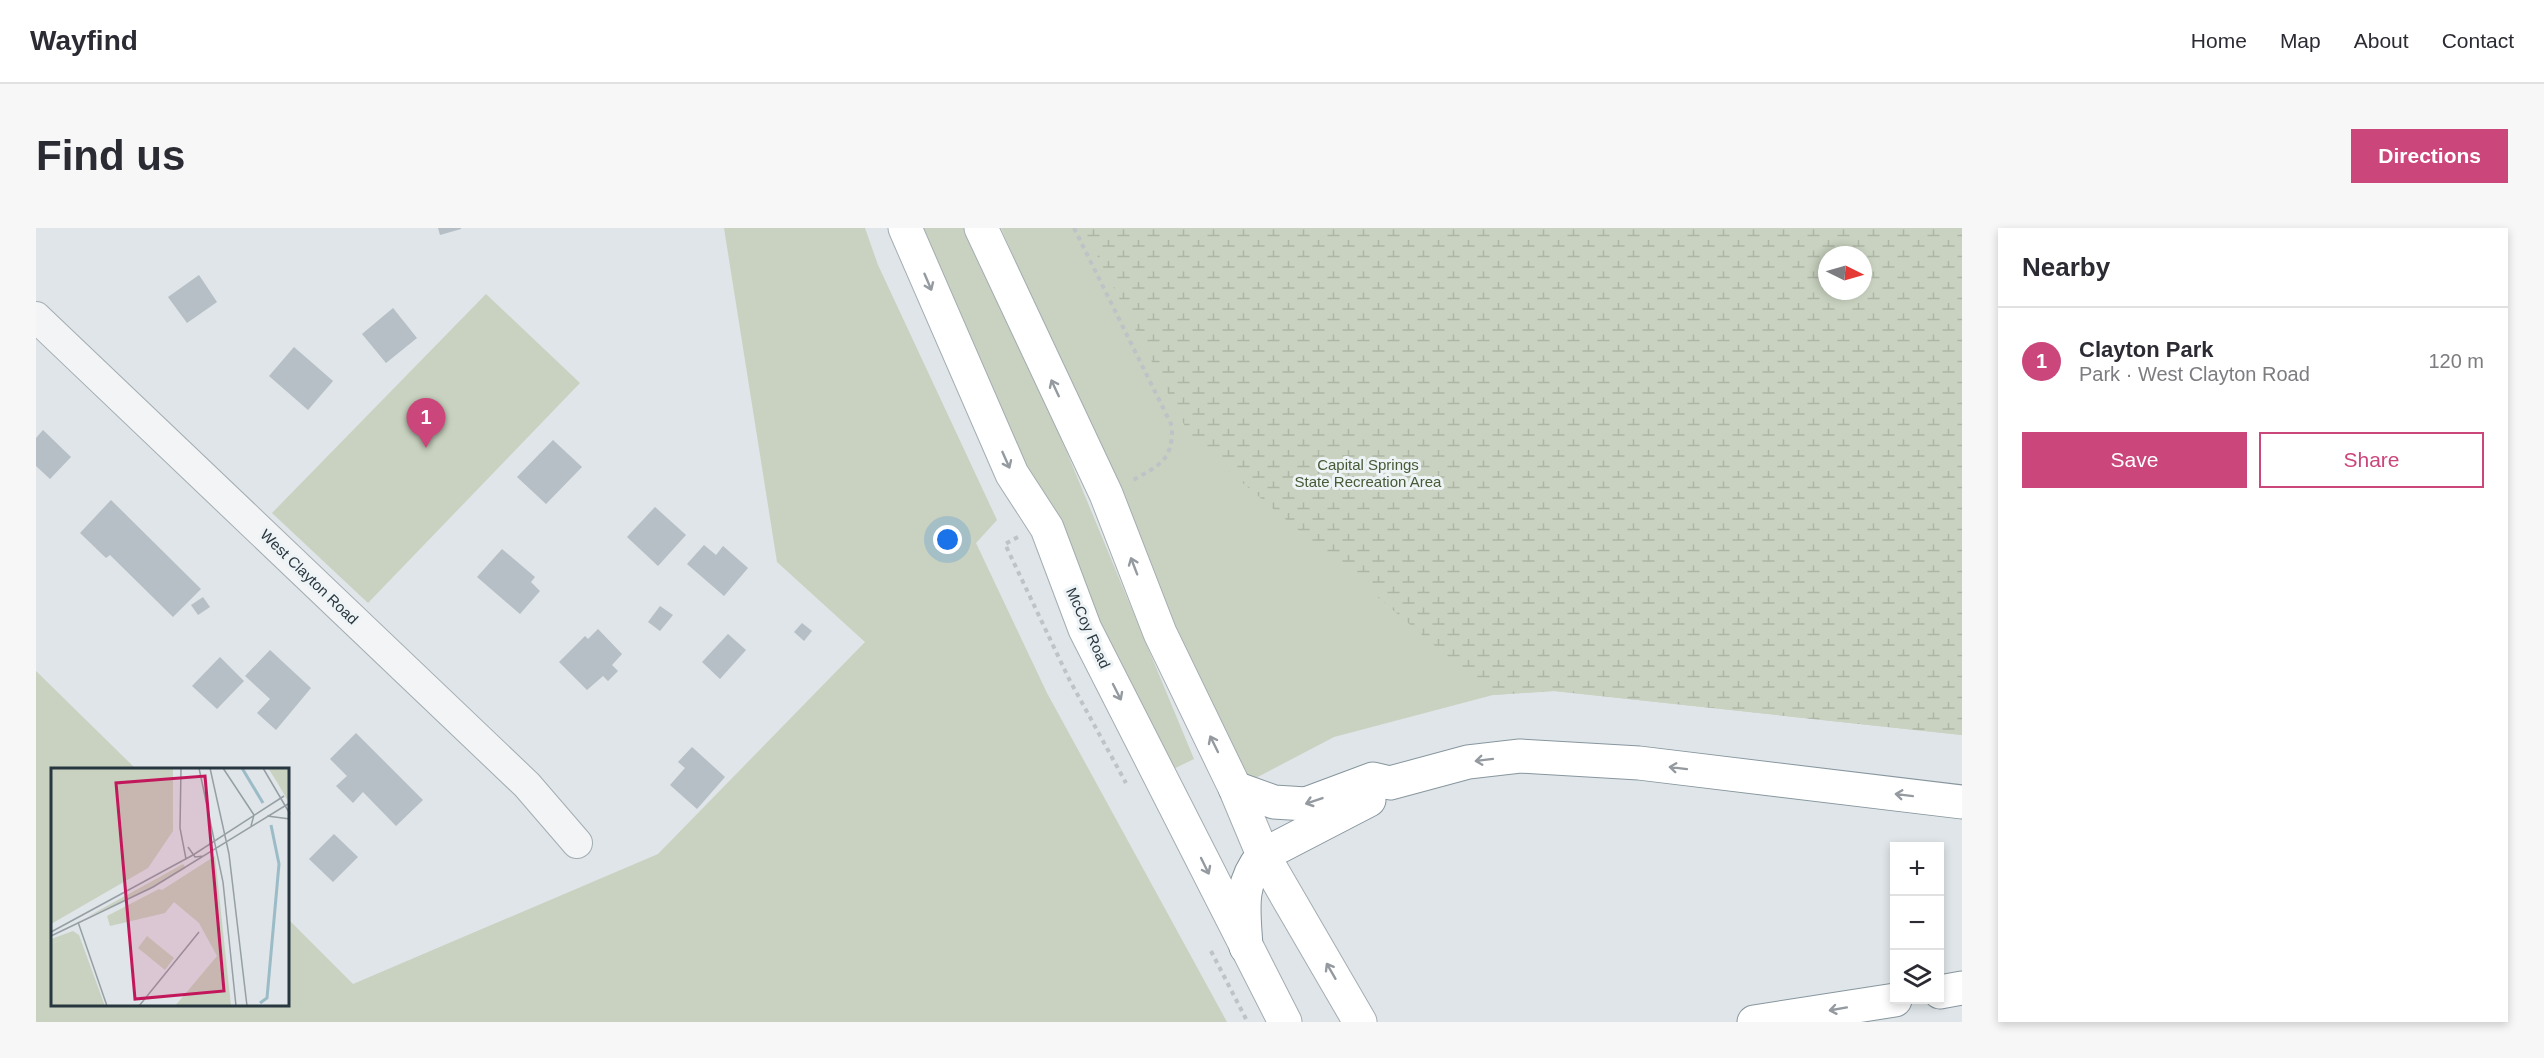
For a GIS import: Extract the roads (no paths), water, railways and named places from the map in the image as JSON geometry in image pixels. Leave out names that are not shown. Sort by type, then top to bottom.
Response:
[{"type":"main road","name":"McCoy Road","points":[[904,228],[1012,474],[1047,528],[1085,629],[1285,1022]]},
{"type":"main road","points":[[981,228],[1106,494],[1160,633],[1235,788],[1263,855],[1360,1022]]},
{"type":"main road","points":[[1235,788],[1274,802],[1306,804],[1373,779],[1390,783],[1468,762],[1520,756],[1639,763],[1962,802]]},
{"type":"main road","points":[[1246,947],[1243,894],[1251,869],[1263,855],[1380,794],[1390,783]]},
{"type":"main road","points":[[1944,991],[1962,988]]},
{"type":"main road","points":[[1754,1022],[1890,1000]]},
{"type":"street","name":"West Clayton Road","points":[[36,317],[528,785],[578,843]]},
{"type":"place","name":"Clayton Park","points":[[426,448]]},
{"type":"park label","name":"Capital Springs State Recreation Area","points":[[1368,474]]}]
